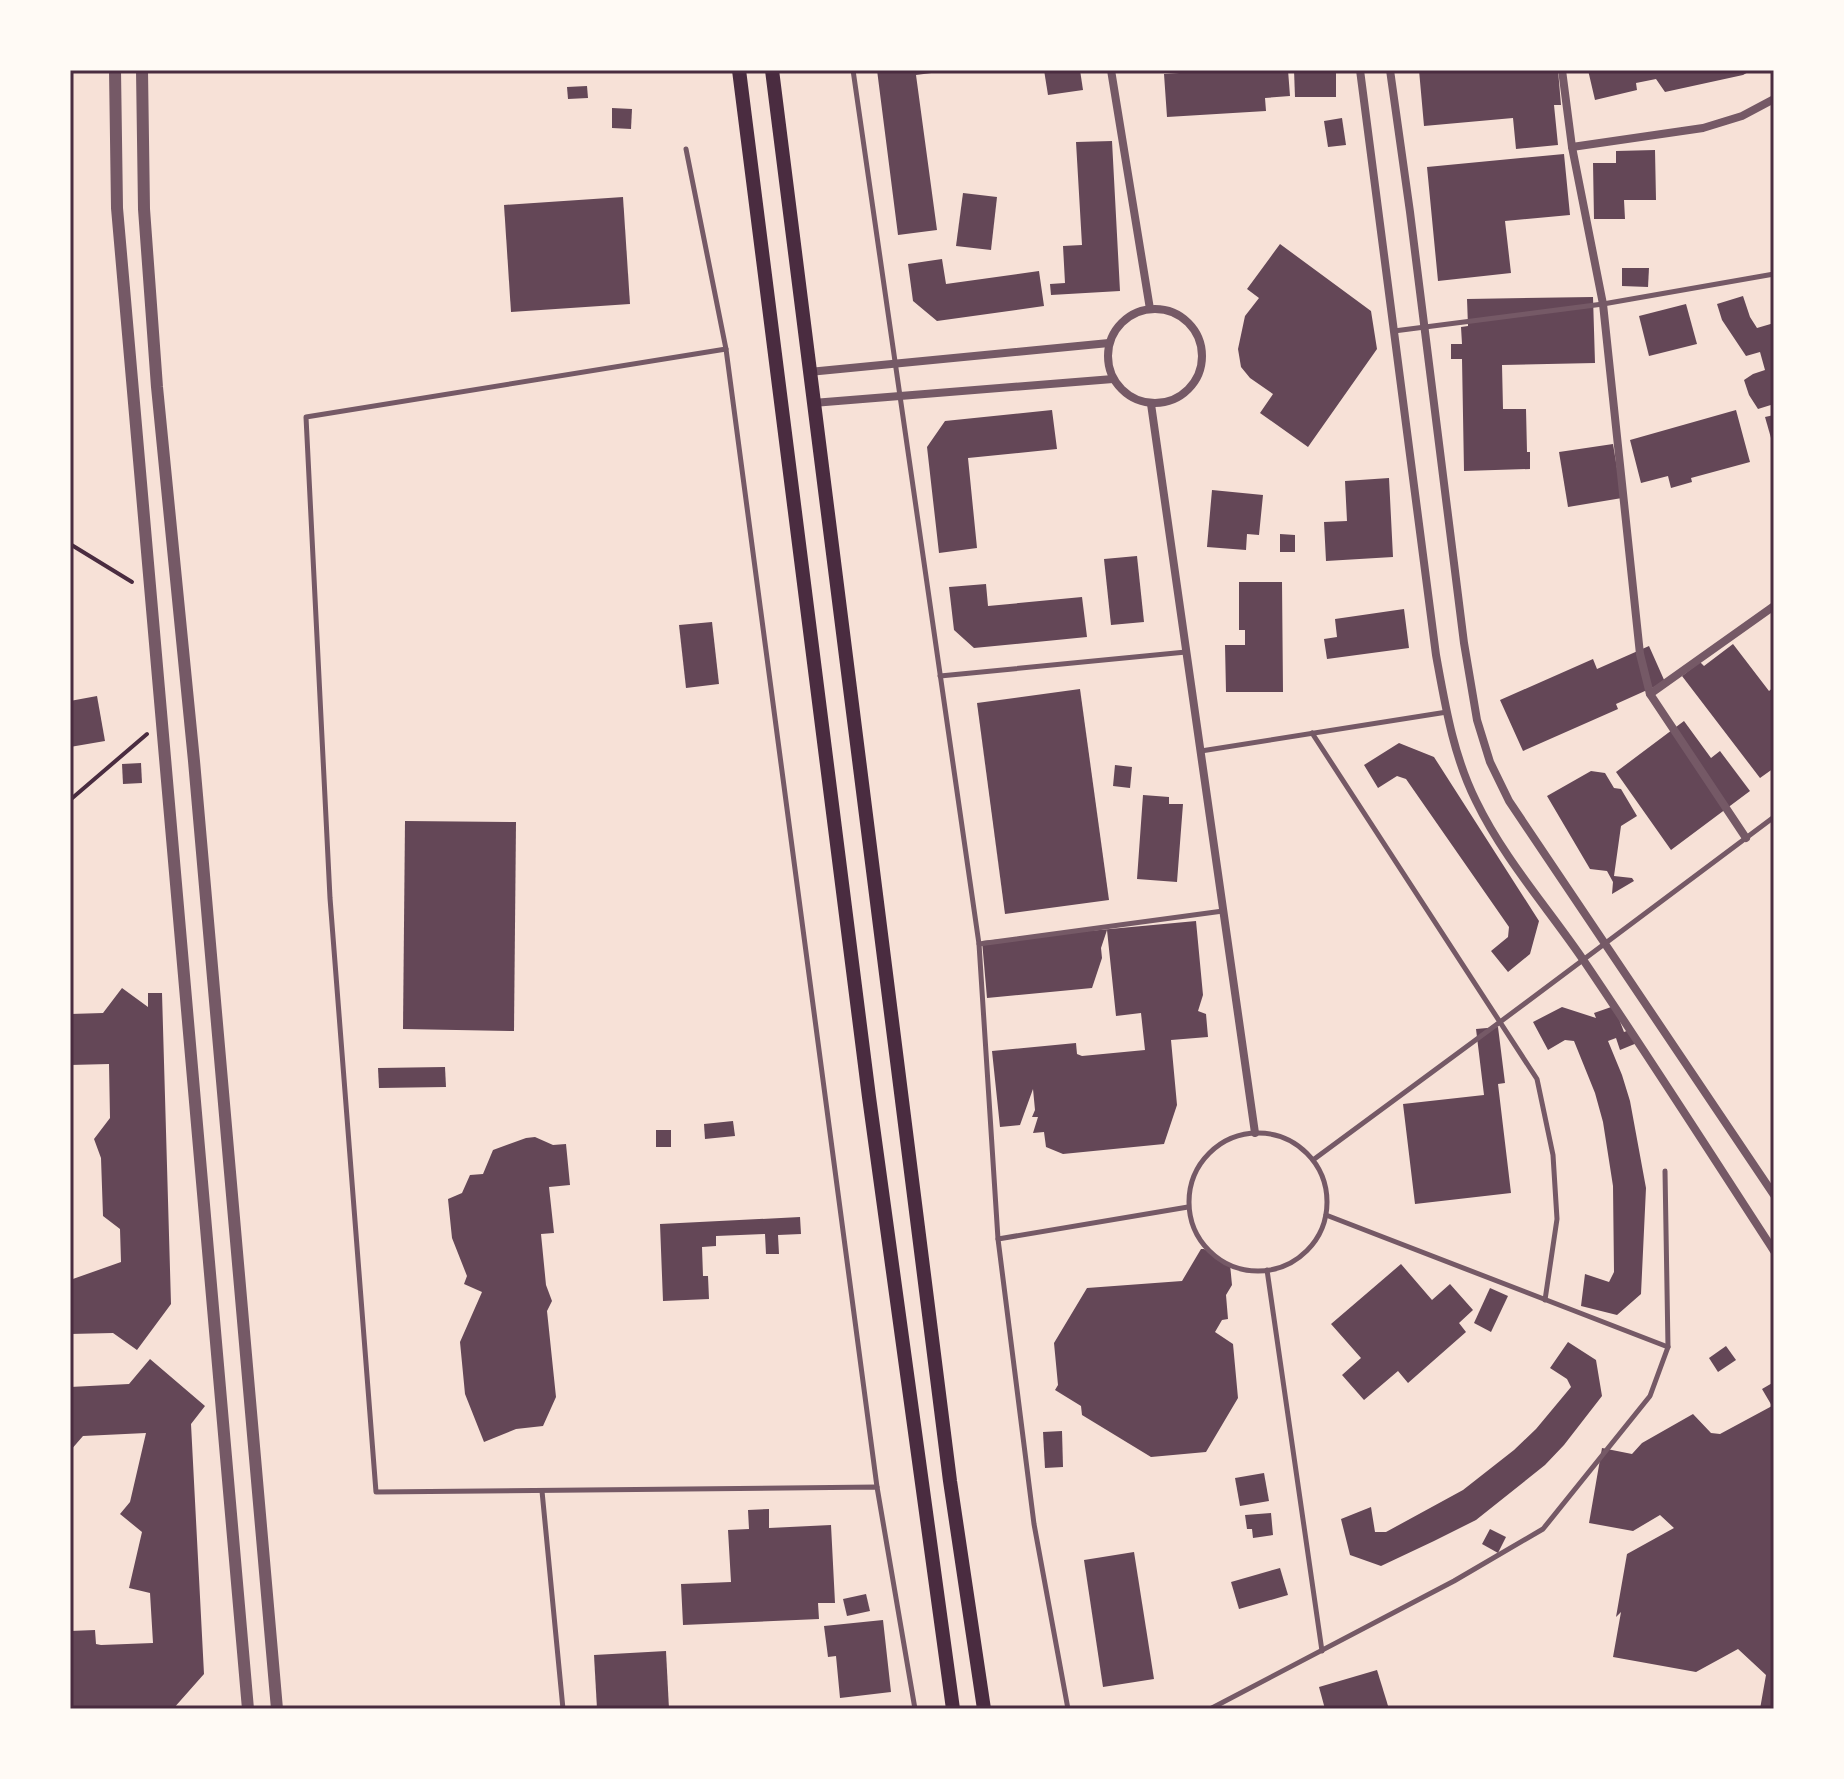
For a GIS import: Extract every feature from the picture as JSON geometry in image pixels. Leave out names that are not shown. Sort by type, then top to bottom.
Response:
[{"type":"main road","points":[[739,70],[869,1097],[953,1709]]},
{"type":"main road","points":[[772,70],[950,1481],[984,1709]]},
{"type":"street","points":[[115,70],[117,208],[248,1709]]},
{"type":"street","points":[[142,70],[144,209],[157,387],[194,761],[277,1709]]},
{"type":"street","points":[[1111,70],[1150,309]]},
{"type":"street","points":[[1360,70],[1436,655],[1447,712],[1465,774],[1496,838],[1583,960],[1774,1251]]},
{"type":"street","points":[[1390,70],[1464,643],[1477,720],[1490,762],[1509,801],[1774,1195]]},
{"type":"street","points":[[1562,70],[1572,147],[1603,304],[1640,654],[1650,694],[1746,838]]},
{"type":"street","points":[[1572,147],[1703,128],[1742,116],[1774,99]]},
{"type":"street","points":[[1150,309],[1166,310],[1192,326],[1200,340],[1203,356],[1201,372],[1193,386],[1167,403],[1151,404],[1136,400],[1123,391],[1108,368],[1109,343],[1115,330],[1124,320],[1150,309]]},
{"type":"street","points":[[809,372],[1109,343]]},
{"type":"street","points":[[813,403],[1113,379]]},
{"type":"street","points":[[1151,404],[1255,1133]]},
{"type":"street","points":[[1650,694],[1774,606]]},
{"type":"lane","points":[[853,70],[979,944],[998,1239],[1034,1524],[1068,1709]]},
{"type":"lane","points":[[686,149],[726,349],[877,1487],[915,1709]]},
{"type":"lane","points":[[1394,331],[1603,304],[1774,274]]},
{"type":"lane","points":[[726,349],[306,417],[330,898],[376,1492],[877,1487]]},
{"type":"lane","points":[[940,676],[1186,652]]},
{"type":"lane","points":[[1200,751],[1447,712]]},
{"type":"lane","points":[[1312,733],[1537,1079],[1553,1155],[1557,1219],[1545,1300]]},
{"type":"lane","points":[[1313,1160],[1774,817]]},
{"type":"lane","points":[[979,944],[1223,911]]},
{"type":"lane","points":[[1255,1133],[1277,1135],[1297,1145],[1313,1160],[1323,1177],[1327,1196],[1326,1215],[1318,1235],[1305,1252],[1288,1264],[1267,1270],[1245,1269],[1224,1262],[1206,1248],[1194,1229],[1188,1207],[1190,1185],[1199,1165],[1214,1148],[1233,1137],[1255,1133]]},
{"type":"lane","points":[[1215,1708],[1454,1581],[1543,1529],[1650,1396],[1668,1347],[1665,1171]]},
{"type":"lane","points":[[998,1239],[1188,1207]]},
{"type":"lane","points":[[1326,1215],[1668,1347]]},
{"type":"lane","points":[[1267,1270],[1322,1651]]},
{"type":"lane","points":[[542,1491],[563,1709]]},
{"type":"path","points":[[70,544],[151,594]]},
{"type":"path","points":[[70,800],[161,722]]},
{"type":"building","points":[[877,70],[939,70],[916,75],[937,230],[898,235]]},
{"type":"building","points":[[1044,70],[1080,70],[1083,90],[1048,95]]},
{"type":"building","points":[[1288,70],[1290,96],[1265,98],[1266,111],[1167,117],[1164,74]]},
{"type":"building","points":[[1294,70],[1336,70],[1336,97],[1295,97]]},
{"type":"building","points":[[1419,70],[1558,70],[1561,105],[1554,105],[1558,145],[1516,149],[1513,118],[1424,126]]},
{"type":"building","points":[[1588,70],[1752,70],[1743,75],[1665,92],[1656,79],[1636,83],[1637,90],[1595,100]]},
{"type":"building","points":[[587,86],[588,98],[568,99],[567,87]]},
{"type":"building","points":[[612,108],[632,109],[631,129],[612,128]]},
{"type":"building","points":[[1342,118],[1346,145],[1328,147],[1324,121]]},
{"type":"building","points":[[1112,141],[1120,291],[1051,295],[1050,284],[1065,283],[1063,246],[1082,245],[1076,142]]},
{"type":"building","points":[[1655,150],[1656,200],[1624,200],[1625,219],[1594,219],[1593,163],[1616,163],[1616,151]]},
{"type":"building","points":[[1564,154],[1570,215],[1505,221],[1511,273],[1438,281],[1427,167]]},
{"type":"building","points":[[963,193],[997,197],[991,250],[956,246]]},
{"type":"building","points":[[623,197],[630,304],[511,312],[504,205]]},
{"type":"building","points":[[1280,244],[1371,311],[1377,349],[1308,447],[1260,413],[1273,394],[1250,378],[1241,367],[1238,349],[1245,316],[1259,298],[1247,289]]},
{"type":"building","points":[[942,259],[946,284],[1039,271],[1044,306],[937,321],[913,301],[908,264]]},
{"type":"building","points":[[1622,268],[1649,268],[1648,287],[1622,286]]},
{"type":"building","points":[[1743,296],[1757,328],[1774,323],[1774,404],[1758,409],[1744,380],[1765,370],[1760,352],[1746,356],[1722,320],[1717,304]]},
{"type":"building","points":[[1593,297],[1595,363],[1502,365],[1503,409],[1526,409],[1530,469],[1464,471],[1462,359],[1451,359],[1451,344],[1462,344],[1461,327],[1468,326],[1467,299]]},
{"type":"building","points":[[1686,304],[1697,344],[1649,356],[1639,316]]},
{"type":"building","points":[[1052,410],[1057,449],[968,458],[977,548],[939,553],[927,447],[945,421]]},
{"type":"building","points":[[1736,410],[1750,462],[1691,478],[1692,482],[1671,488],[1668,476],[1641,483],[1630,440]]},
{"type":"building","points":[[1774,415],[1774,437],[1771,438],[1765,417]]},
{"type":"building","points":[[1613,444],[1622,498],[1568,507],[1559,452]]},
{"type":"building","points":[[1389,478],[1393,557],[1326,561],[1324,522],[1347,521],[1345,481]]},
{"type":"building","points":[[1212,490],[1263,495],[1259,535],[1247,534],[1246,550],[1207,547]]},
{"type":"building","points":[[1280,534],[1295,535],[1295,552],[1280,552]]},
{"type":"building","points":[[1137,556],[1144,622],[1111,625],[1104,559]]},
{"type":"building","points":[[1239,582],[1282,582],[1283,692],[1226,692],[1225,645],[1245,645],[1245,630],[1239,630]]},
{"type":"building","points":[[986,584],[988,606],[1082,597],[1087,637],[974,648],[954,630],[949,587]]},
{"type":"building","points":[[1404,609],[1409,648],[1327,659],[1324,639],[1337,637],[1335,619]]},
{"type":"building","points":[[712,622],[719,684],[686,688],[679,625]]},
{"type":"building","points":[[1733,644],[1769,691],[1774,687],[1774,768],[1760,778],[1682,676],[1700,662],[1704,666]]},
{"type":"building","points":[[1649,646],[1665,682],[1616,704],[1618,709],[1523,751],[1500,700],[1593,659],[1597,669]]},
{"type":"building","points":[[1080,689],[1109,900],[1005,914],[977,703]]},
{"type":"building","points":[[97,696],[105,741],[70,747],[70,701]]},
{"type":"building","points":[[1684,721],[1711,758],[1720,751],[1750,791],[1671,850],[1616,772]]},
{"type":"building","points":[[1399,743],[1434,757],[1539,921],[1530,954],[1508,972],[1491,951],[1508,937],[1509,927],[1406,779],[1397,776],[1378,788],[1364,765]]},
{"type":"building","points":[[141,763],[142,783],[123,784],[122,764]]},
{"type":"building","points":[[1115,765],[1132,767],[1130,788],[1113,786]]},
{"type":"building","points":[[1591,771],[1605,773],[1614,788],[1621,789],[1637,816],[1621,826],[1614,876],[1632,878],[1634,881],[1612,894],[1613,882],[1607,871],[1590,869],[1547,796]]},
{"type":"building","points":[[1143,795],[1169,797],[1169,804],[1183,804],[1177,882],[1137,879]]},
{"type":"building","points":[[405,821],[516,822],[514,1031],[403,1029]]},
{"type":"building","points":[[1196,921],[1203,995],[1198,1011],[1206,1014],[1208,1037],[1171,1040],[1177,1105],[1164,1144],[1063,1154],[1046,1147],[1044,1132],[1033,1133],[1038,1117],[1032,1117],[1035,1110],[1033,1089],[1020,1125],[1000,1127],[992,1051],[1076,1043],[1077,1054],[1082,1056],[1145,1050],[1141,1013],[1116,1016],[1107,930],[1092,988],[987,998],[982,941]]},
{"type":"building","points":[[122,988],[148,1007],[148,993],[162,993],[171,1304],[137,1350],[113,1333],[70,1334],[70,1280],[121,1262],[120,1229],[103,1216],[101,1158],[94,1139],[110,1118],[109,1064],[70,1065],[70,1014],[103,1013]]},
{"type":"building","points":[[1614,1006],[1624,1032],[1632,1029],[1637,1043],[1620,1050],[1616,1038],[1608,1041],[1630,1101],[1646,1188],[1641,1294],[1617,1315],[1581,1306],[1585,1274],[1609,1282],[1614,1272],[1613,1186],[1595,1093],[1574,1041],[1565,1040],[1548,1050],[1533,1022],[1562,1007],[1596,1018],[1594,1013]]},
{"type":"building","points":[[1498,1027],[1505,1083],[1498,1084],[1511,1193],[1415,1204],[1403,1104],[1484,1095],[1476,1029]]},
{"type":"building","points":[[445,1067],[446,1087],[379,1088],[378,1068]]},
{"type":"building","points":[[733,1121],[735,1136],[705,1139],[704,1124]]},
{"type":"building","points":[[656,1130],[671,1130],[671,1147],[656,1147]]},
{"type":"building","points":[[535,1137],[553,1145],[566,1144],[570,1185],[549,1187],[554,1233],[541,1234],[546,1285],[552,1301],[547,1311],[556,1397],[543,1426],[516,1429],[484,1442],[465,1394],[460,1342],[482,1292],[464,1284],[467,1276],[452,1238],[448,1199],[462,1193],[470,1175],[483,1174],[493,1150]]},
{"type":"building","points":[[800,1217],[801,1234],[778,1235],[779,1254],[766,1254],[765,1234],[716,1236],[716,1246],[702,1247],[703,1276],[708,1276],[709,1299],[663,1301],[660,1224]]},
{"type":"building","points":[[1201,1249],[1230,1264],[1232,1285],[1226,1295],[1228,1319],[1222,1320],[1215,1332],[1233,1344],[1238,1398],[1206,1452],[1151,1457],[1082,1415],[1081,1406],[1055,1390],[1058,1385],[1054,1343],[1087,1288],[1182,1281]]},
{"type":"building","points":[[1401,1264],[1432,1300],[1450,1284],[1473,1310],[1459,1323],[1466,1332],[1408,1383],[1398,1371],[1364,1400],[1342,1375],[1361,1358],[1331,1324]]},
{"type":"building","points":[[1490,1288],[1508,1296],[1491,1332],[1474,1323]]},
{"type":"building","points":[[1568,1342],[1596,1360],[1602,1396],[1545,1465],[1476,1520],[1381,1566],[1350,1555],[1341,1519],[1371,1507],[1375,1532],[1386,1532],[1463,1490],[1536,1429],[1571,1387],[1567,1379],[1550,1368]]},
{"type":"building","points":[[1726,1346],[1736,1360],[1718,1372],[1709,1358]]},
{"type":"building","points":[[150,1359],[205,1406],[191,1424],[204,1674],[173,1709],[70,1709],[70,1631],[95,1630],[96,1644],[101,1645],[153,1643],[150,1593],[129,1588],[142,1532],[120,1514],[130,1502],[146,1433],[83,1436],[70,1451],[70,1387],[129,1384]]},
{"type":"building","points":[[1774,1382],[1774,1709],[1760,1709],[1766,1675],[1738,1649],[1696,1672],[1613,1657],[1621,1612],[1616,1617],[1627,1554],[1674,1528],[1660,1515],[1633,1531],[1589,1523],[1602,1448],[1632,1454],[1642,1443],[1693,1414],[1711,1433],[1720,1434],[1772,1406],[1762,1389]]},
{"type":"building","points":[[1062,1431],[1063,1467],[1045,1468],[1043,1432]]},
{"type":"building","points":[[1264,1473],[1269,1501],[1240,1506],[1235,1478]]},
{"type":"building","points":[[769,1509],[769,1528],[831,1525],[835,1603],[818,1603],[819,1619],[683,1625],[681,1584],[731,1582],[728,1530],[749,1529],[748,1510]]},
{"type":"building","points":[[1271,1513],[1273,1535],[1253,1538],[1252,1529],[1247,1529],[1245,1515]]},
{"type":"building","points":[[1490,1529],[1506,1537],[1498,1553],[1482,1544]]},
{"type":"building","points":[[1134,1552],[1154,1679],[1103,1687],[1084,1560]]},
{"type":"building","points":[[1280,1568],[1288,1595],[1239,1609],[1231,1582]]},
{"type":"building","points":[[866,1594],[870,1611],[847,1616],[843,1599]]},
{"type":"building","points":[[883,1620],[891,1692],[840,1698],[836,1656],[828,1657],[824,1626]]},
{"type":"building","points":[[666,1651],[669,1709],[597,1709],[594,1655]]},
{"type":"building","points":[[1377,1670],[1389,1709],[1325,1709],[1319,1687]]}]
